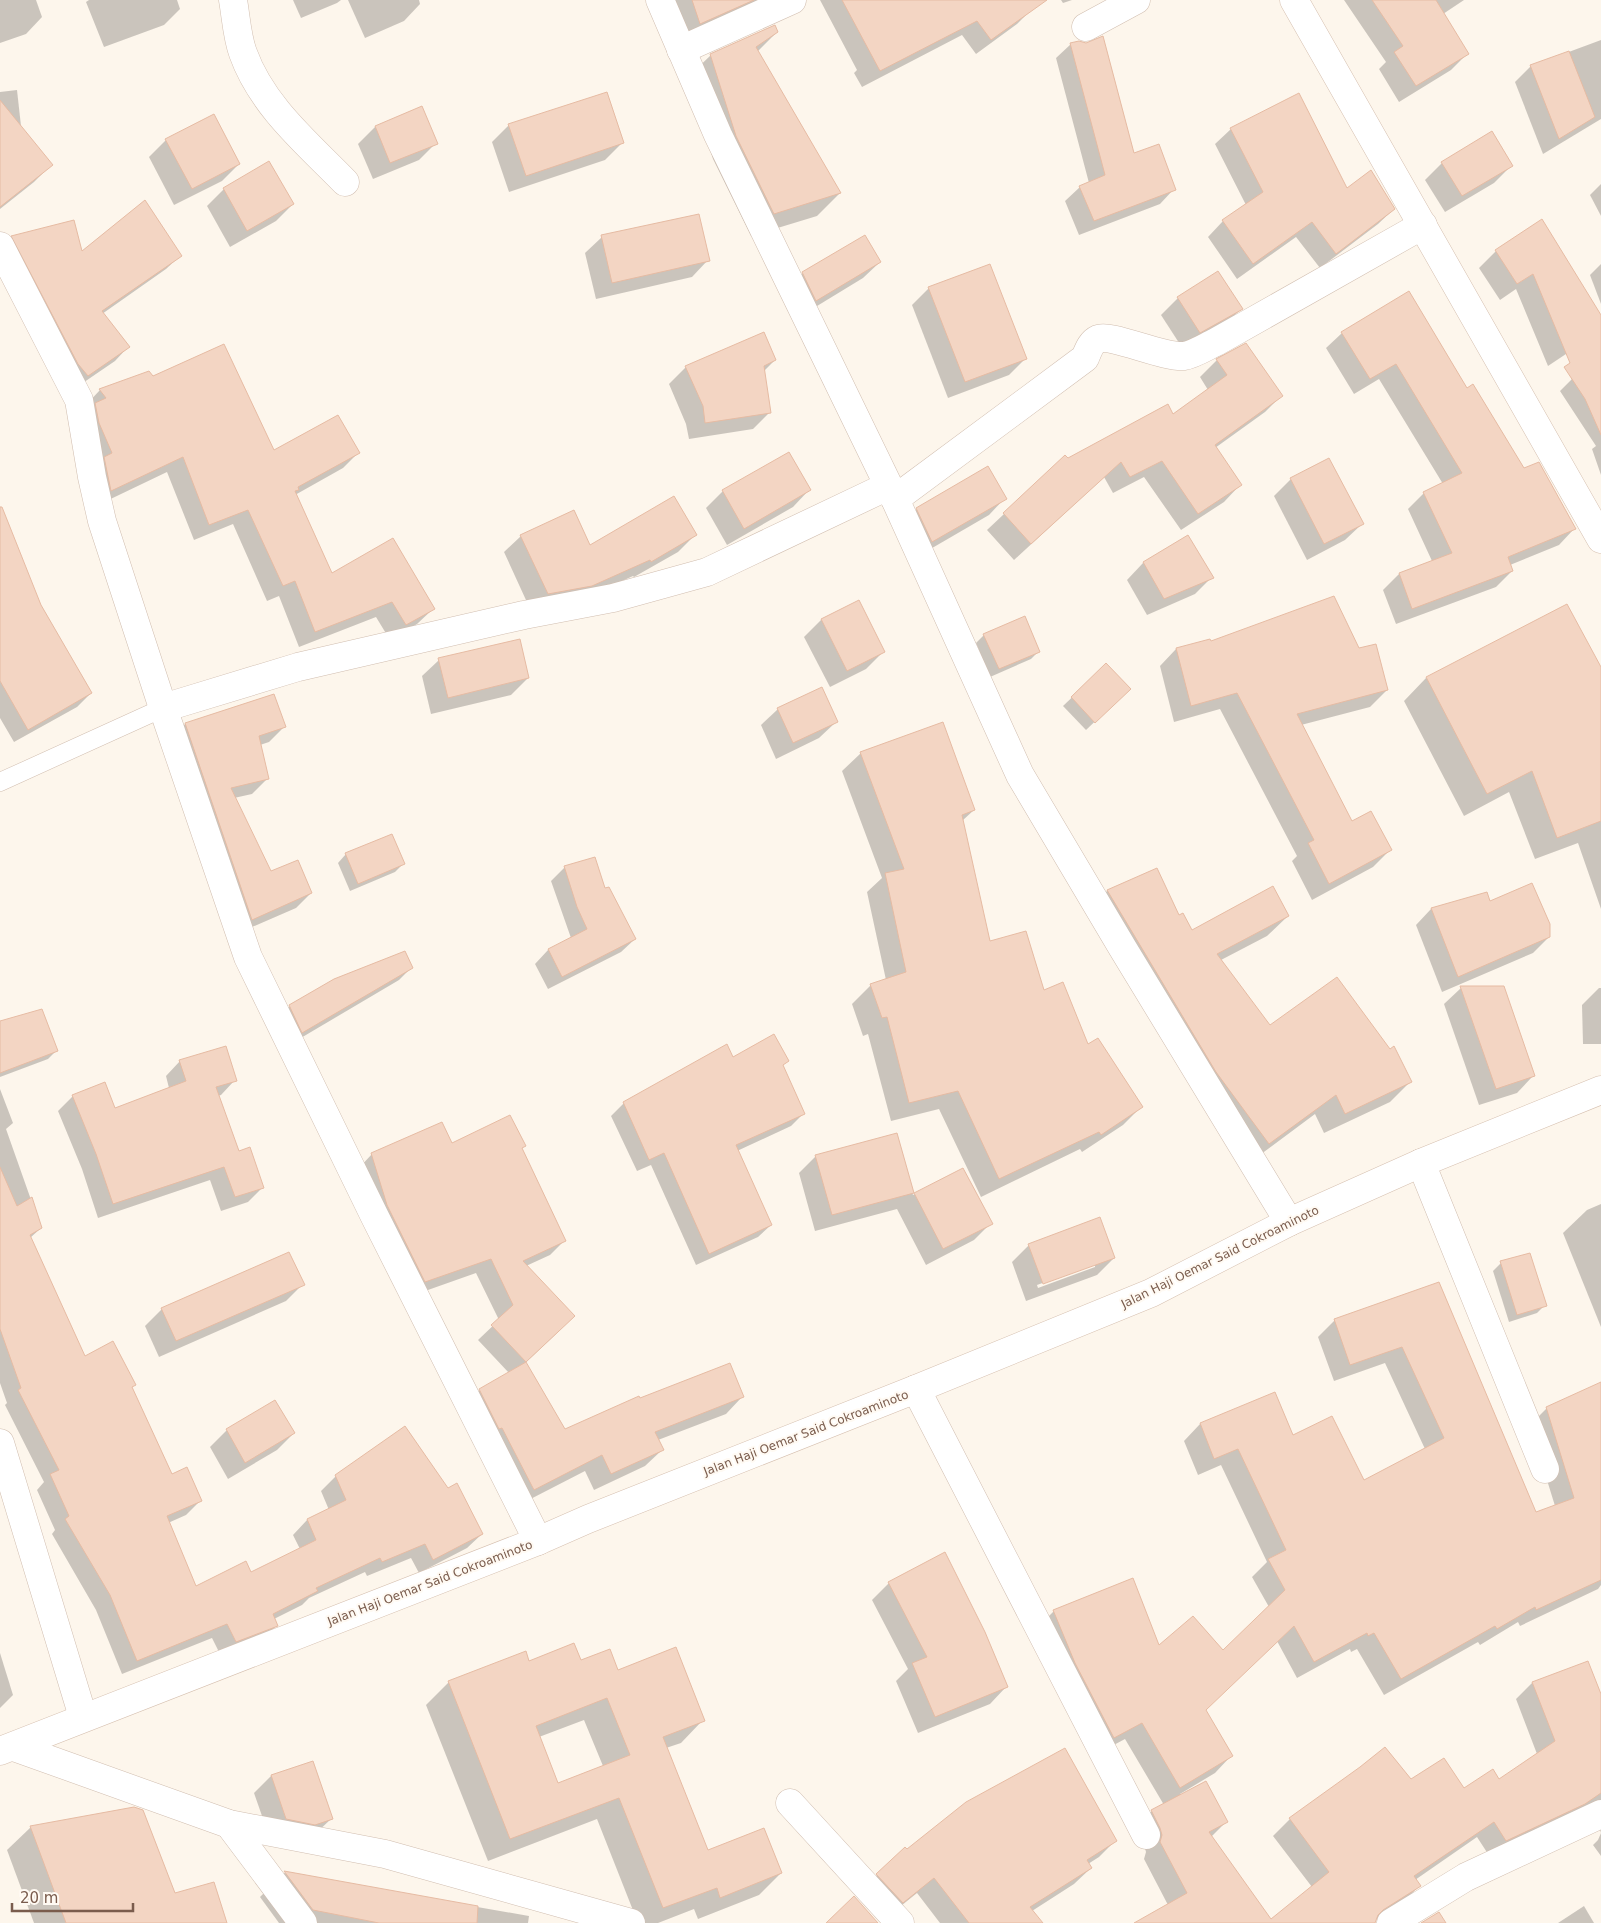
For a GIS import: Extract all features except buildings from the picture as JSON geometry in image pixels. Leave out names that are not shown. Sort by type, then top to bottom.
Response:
[{"type":"street","points":[[233,0],[242,52],[258,85],[272,107],[344,182]]},
{"type":"street","points":[[660,0],[731,163],[846,395],[1020,775],[1122,947],[1290,1222]]},
{"type":"street","points":[[681,50],[792,0]]},
{"type":"street","points":[[1086,27],[1136,0]]},
{"type":"street","points":[[1294,0],[1423,225],[1593,510],[1601,539]]},
{"type":"street","points":[[163,708],[298,667],[524,615],[613,598],[707,572],[891,492],[1085,358],[1090,347],[1098,339],[1105,338],[1166,354],[1185,356],[1216,342],[1423,225]]},
{"type":"street","points":[[0,246],[79,400],[92,477],[102,521],[163,708],[248,957],[375,1217],[538,1541]]},
{"type":"street","name":"Jalan Haji Oemar Said Cokroaminoto","points":[[7,1749],[538,1541],[588,1518],[916,1390],[1151,1294],[1290,1222],[1422,1163],[1601,1090]]},
{"type":"street","points":[[1422,1163],[1545,1469]]},
{"type":"street","points":[[916,1390],[1146,1835]]},
{"type":"street","points":[[0,1442],[83,1718]]},
{"type":"street","points":[[7,1749],[229,1824],[385,1854],[631,1923]]},
{"type":"street","points":[[790,1803],[900,1923]]},
{"type":"street","points":[[1392,1923],[1466,1877],[1600,1816]]},
{"type":"street","points":[[229,1824],[303,1923]]},
{"type":"lane","points":[[0,782],[163,708]]}]
